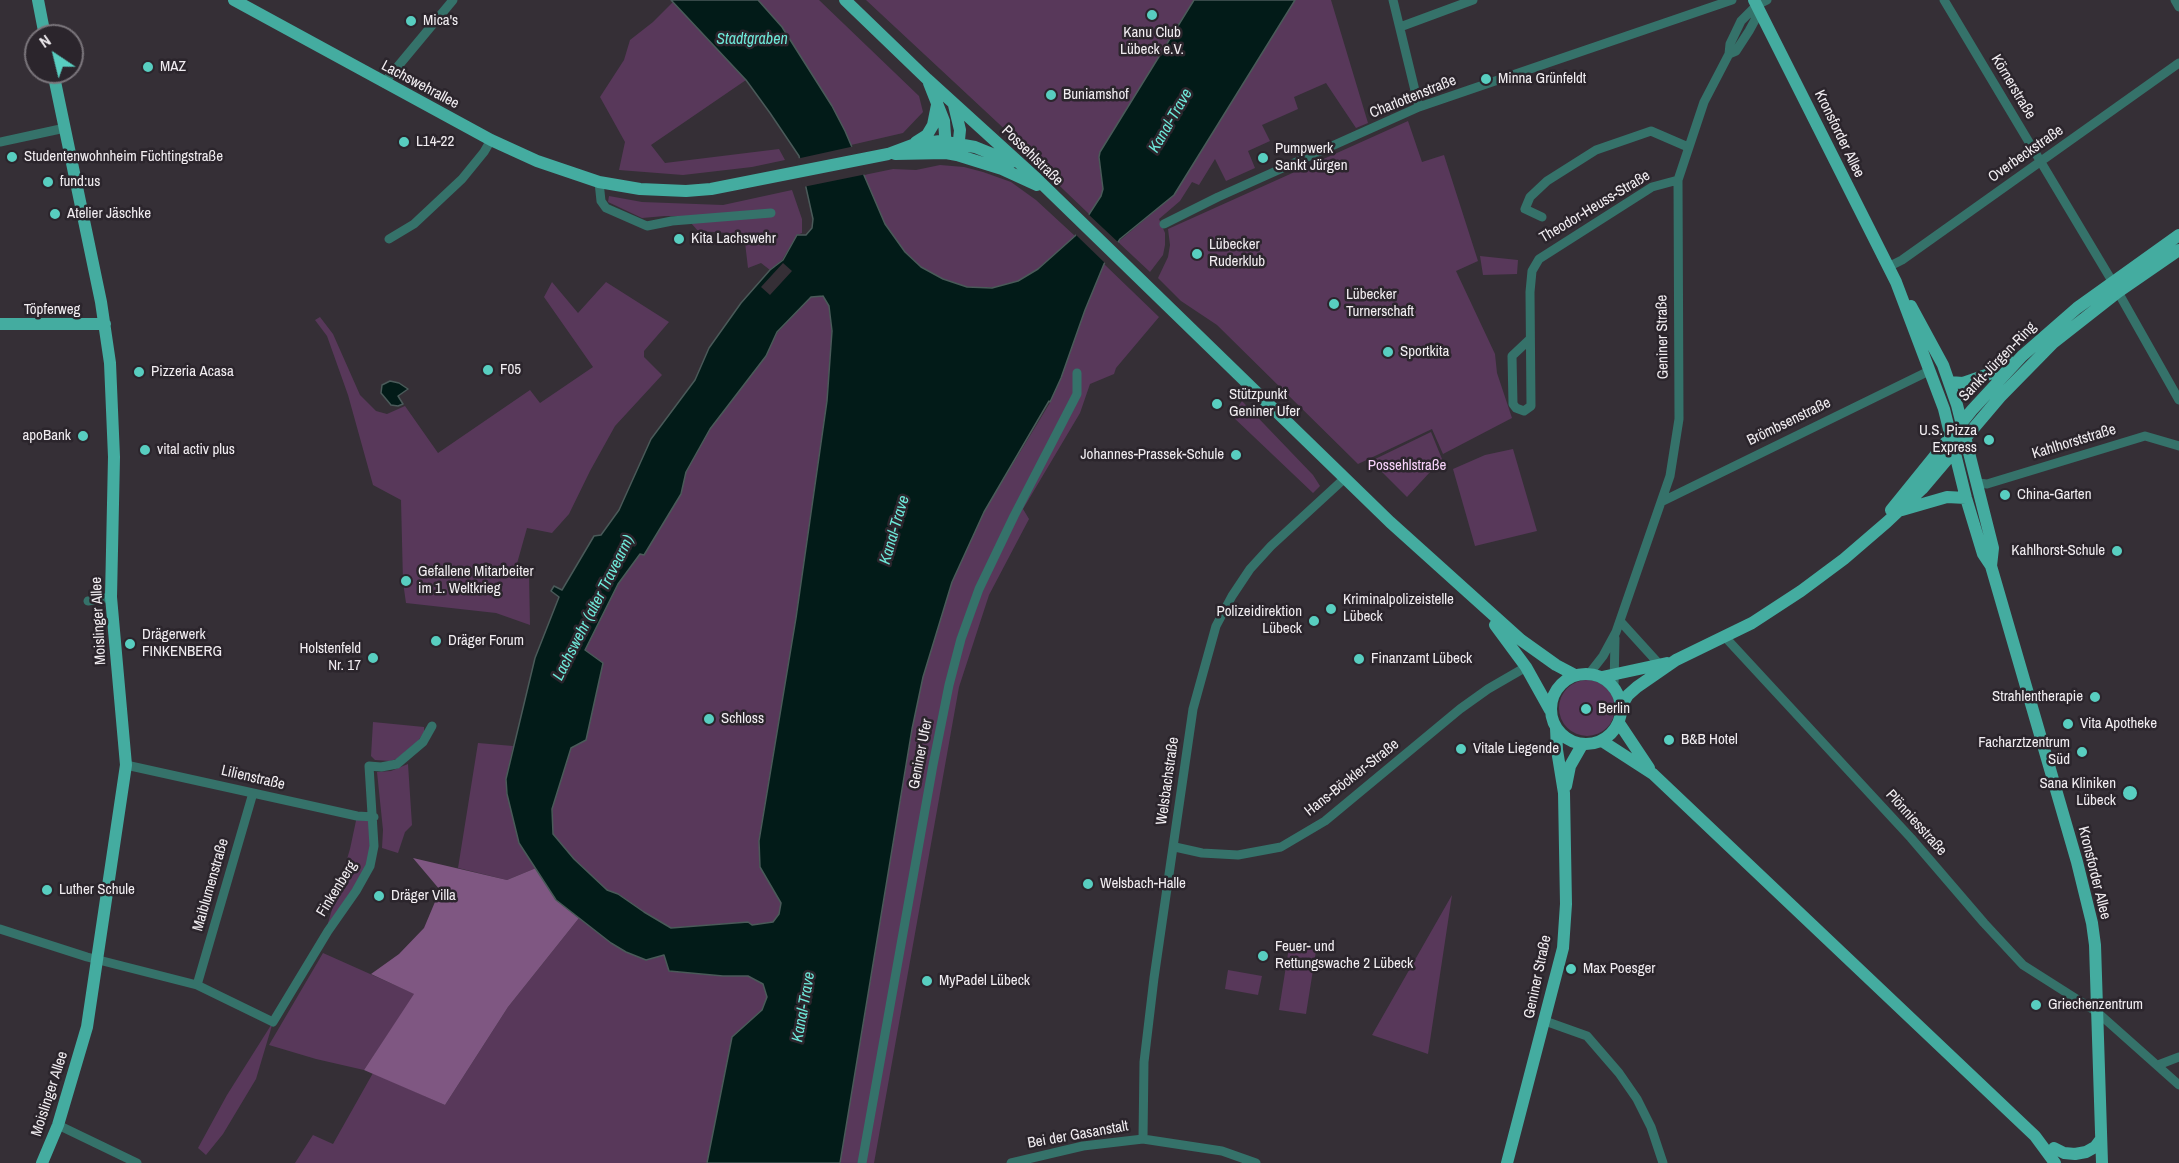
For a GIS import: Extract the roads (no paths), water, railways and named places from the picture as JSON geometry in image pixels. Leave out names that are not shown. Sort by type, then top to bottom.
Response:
[{"type":"main road","points":[[38,0],[43,24]]},
{"type":"main road","name":"Lachswehrallee","points":[[234,0],[491,140],[537,161],[599,182],[640,189],[686,191],[740,184],[869,157],[952,148],[1047,191]]},
{"type":"main road","name":"Possehlstraße","points":[[844,0],[1026,170],[1455,582],[1521,640],[1556,665],[1575,675]]},
{"type":"main road","name":"Kronsforder Allee","points":[[1759,2],[1888,267],[1926,330],[1950,382],[1993,548],[1991,566]]},
{"type":"main road","points":[[927,79],[938,103],[952,148]]},
{"type":"main road","name":"Moislinger Allee","points":[[42,1163],[58,1125],[87,1027],[126,765],[111,597],[114,446],[112,390],[105,324],[56,84]]},
{"type":"main road","points":[[952,101],[958,117],[952,148]]},
{"type":"main road","points":[[912,145],[927,135],[933,125],[938,103]]},
{"type":"main road","name":"Lachswehrallee","points":[[888,154],[912,145],[952,148],[993,153],[1026,170]]},
{"type":"main road","name":"Sankt-Jürgen-Ring","points":[[1610,679],[1676,660],[1752,623],[1801,591],[1901,510],[1922,489],[1965,436],[2023,372],[2115,286],[2179,235]]},
{"type":"main road","name":"Sankt-Jürgen-Ring","points":[[1866,539],[1962,422],[2022,356],[2052,328],[2115,286],[2179,250]]},
{"type":"main road","name":"Kronsforder Allee","points":[[1896,282],[1951,436],[1983,554],[1991,566],[2088,907],[2095,945],[2102,1163]]},
{"type":"main road","name":"Töpferweg","points":[[0,324],[105,324]]},
{"type":"main road","points":[[1950,382],[1963,383],[1980,378],[2022,356]]},
{"type":"main road","points":[[1901,510],[1947,497],[1966,498]]},
{"type":"main road","name":"Possehlstraße","points":[[1455,582],[1505,636],[1526,667],[1551,712]]},
{"type":"main road","name":"Sankt-Jürgen-Ring","points":[[1622,705],[1636,687],[1676,660]]},
{"type":"main road","points":[[1589,674],[1610,679],[1622,705],[1619,723],[1615,730],[1602,741],[1582,745],[1563,736],[1556,728],[1551,712],[1553,696],[1562,683],[1575,675],[1589,674]]},
{"type":"main road","points":[[1619,723],[1653,774]]},
{"type":"main road","name":"Geniner Straße","points":[[1507,1163],[1563,948],[1566,903],[1564,793],[1556,728]]},
{"type":"main road","points":[[1602,741],[1653,774],[2035,1136],[2055,1163]]},
{"type":"main road","name":"Geniner Straße","points":[[1564,793],[1570,766],[1582,745]]},
{"type":"main road","points":[[2035,1136],[2064,1153],[2075,1154],[2095,1147],[2101,1138]]},
{"type":"main road","points":[[2054,1148],[2069,1163]]},
{"type":"street","points":[[384,83],[453,0]]},
{"type":"street","points":[[1393,0],[1419,107]]},
{"type":"street","points":[[1400,27],[1473,0]]},
{"type":"street","name":"Charlottenstraße","points":[[1164,224],[1419,107],[1732,0]]},
{"type":"street","name":"Körnerstraße","points":[[1944,0],[2115,286],[2179,399]]},
{"type":"street","points":[[2175,0],[2179,7]]},
{"type":"street","name":"Geniner Straße","points":[[1589,674],[1603,656],[1616,632],[1670,476],[1679,419],[1678,180],[1704,102],[1729,54],[1730,44],[1741,21],[1759,2]]},
{"type":"street","name":"Overbeckstraße","points":[[1888,267],[1902,260],[2179,63]]},
{"type":"street","points":[[0,142],[65,128]]},
{"type":"street","points":[[1542,217],[1525,209],[1530,197],[1547,182],[1596,150],[1651,131],[1688,147]]},
{"type":"street","points":[[389,239],[414,224],[462,178],[491,140]]},
{"type":"street","name":"Theodor-Heuss-Straße","points":[[1530,339],[1512,356],[1513,404],[1524,411],[1532,406],[1531,281],[1532,271],[1539,259],[1652,187],[1678,180]]},
{"type":"street","points":[[599,182],[601,201],[606,208],[646,226],[672,221],[771,213]]},
{"type":"street","name":"Brömbsenstraße","points":[[1663,501],[1929,370]]},
{"type":"street","name":"Geniner Ufer","points":[[862,1163],[933,765],[961,639],[980,589],[1014,516],[1077,394],[1077,373]]},
{"type":"street","name":"Kahlhorststraße","points":[[1978,483],[1986,484],[2145,436],[2179,446]]},
{"type":"street","name":"Welsbachstraße","points":[[1143,1139],[1144,1062],[1154,978],[1193,709],[1216,626],[1250,569],[1271,546],[1345,478]]},
{"type":"street","points":[[88,602],[111,597]]},
{"type":"street","points":[[1620,621],[1660,665]]},
{"type":"street","name":"Geniner Straße","points":[[1610,679],[1616,632]]},
{"type":"street","name":"Plönniesstraße","points":[[1725,637],[1903,830],[2023,965],[2097,1012],[2179,1084]]},
{"type":"street","name":"Hans-Böckler-Straße","points":[[1174,847],[1202,854],[1238,855],[1281,847],[1324,821],[1460,709],[1488,689],[1526,667]]},
{"type":"street","name":"Finkenberg","points":[[197,985],[273,1022],[370,866],[374,846],[374,817],[369,766],[397,764],[423,742],[432,726]]},
{"type":"street","name":"Lilienstraße","points":[[126,765],[357,816],[374,817]]},
{"type":"street","name":"Maiblumenstraße","points":[[197,985],[253,793]]},
{"type":"street","points":[[0,929],[97,959],[197,985]]},
{"type":"street","points":[[1545,1021],[1587,1036],[1619,1073],[1637,1099],[1651,1127],[1664,1163]]},
{"type":"street","points":[[2157,1065],[2179,1057]]},
{"type":"street","points":[[58,1125],[137,1163]]},
{"type":"street","name":"Bei der Gasanstalt","points":[[1011,1163],[1083,1146],[1143,1139],[1222,1151],[1256,1163]]},
{"type":"water","points":[[671,0],[758,0],[782,27],[832,106],[885,224],[905,252],[921,267],[943,279],[967,287],[992,288],[1018,281],[1038,269],[1075,236],[1101,196],[1103,189],[1100,152],[1194,0],[1295,0],[1174,195],[1120,239],[1104,264],[1050,402],[984,512],[952,582],[923,677],[912,729],[840,1163],[707,1163],[732,1037],[762,1010],[767,997],[763,984],[748,976],[669,971],[664,955],[646,960],[611,943],[556,900],[519,843],[507,794],[506,779],[535,658],[559,597],[551,591],[554,586],[562,590],[594,536],[601,535],[619,510],[651,439],[695,380],[709,348],[741,303],[770,270],[783,260],[797,235],[806,235],[812,228],[813,219],[799,156],[746,80]],"holes":[[[823,296],[829,306],[832,331],[827,401],[796,618],[759,841],[760,867],[781,903],[779,914],[773,922],[752,925],[748,922],[671,928],[618,894],[607,890],[574,859],[553,834],[552,809],[571,748],[586,740],[603,663],[585,650],[618,584],[640,554],[644,555],[681,494],[686,472],[710,429],[766,356],[777,332],[811,297]]]},
{"type":"water","points":[[390,381],[399,383],[408,389],[398,396],[403,404],[391,405],[381,393],[382,385]]},
{"type":"place","name":"Kanu Club Lübeck e.V.","points":[[1152,15]]},
{"type":"place","name":"Mica's","points":[[411,21]]},
{"type":"place","name":"MAZ","points":[[148,67]]},
{"type":"place","name":"Minna Grünfeldt","points":[[1486,79]]},
{"type":"place","name":"Buniamshof","points":[[1051,95]]},
{"type":"place","name":"L14-22","points":[[404,142]]},
{"type":"place","name":"Studentenwohnheim Füchtingstraße","points":[[12,157]]},
{"type":"place","name":"Pumpwerk Sankt Jürgen","points":[[1263,158]]},
{"type":"place","name":"fund:us","points":[[48,182]]},
{"type":"place","name":"Atelier Jäschke","points":[[55,214]]},
{"type":"place","name":"Kita Lachswehr","points":[[679,239]]},
{"type":"place","name":"Lübecker Ruderklub","points":[[1197,254]]},
{"type":"place","name":"Lübecker Turnerschaft","points":[[1334,304]]},
{"type":"place","name":"Sportkita","points":[[1388,352]]},
{"type":"place","name":"F05","points":[[488,370]]},
{"type":"place","name":"Pizzeria Acasa","points":[[139,372]]},
{"type":"place","name":"Stützpunkt Geniner Ufer","points":[[1217,404]]},
{"type":"place","name":"apoBank","points":[[83,436]]},
{"type":"place","name":"U.S. Pizza Express","points":[[1989,440]]},
{"type":"place","name":"vital activ plus","points":[[145,450]]},
{"type":"place","name":"Johannes-Prassek-Schule","points":[[1236,455]]},
{"type":"place","name":"China-Garten","points":[[2005,495]]},
{"type":"place","name":"Kahlhorst-Schule","points":[[2117,551]]},
{"type":"place","name":"Gefallene Mitarbeiter im 1. Weltkrieg","points":[[406,581]]},
{"type":"place","name":"Kriminalpolizeistelle Lübeck","points":[[1331,609]]},
{"type":"place","name":"Polizeidirektion Lübeck","points":[[1314,621]]},
{"type":"place","name":"Dräger Forum","points":[[436,641]]},
{"type":"place","name":"Drägerwerk FINKENBERG","points":[[130,644]]},
{"type":"place","name":"Holstenfeld Nr. 17","points":[[373,658]]},
{"type":"place","name":"Finanzamt Lübeck","points":[[1359,659]]},
{"type":"place","name":"Strahlentherapie","points":[[2095,697]]},
{"type":"place","name":"Berlin","points":[[1586,709]]},
{"type":"place","name":"Schloss","points":[[709,719]]},
{"type":"place","name":"Vita Apotheke","points":[[2068,724]]},
{"type":"place","name":"B&B Hotel","points":[[1669,740]]},
{"type":"place","name":"Vitale Liegende","points":[[1461,749]]},
{"type":"place","name":"Facharztzentrum Süd","points":[[2082,752]]},
{"type":"place","name":"Sana Kliniken Lübeck","points":[[2130,793]]},
{"type":"place","name":"Welsbach-Halle","points":[[1088,884]]},
{"type":"place","name":"Luther Schule","points":[[47,890]]},
{"type":"place","name":"Dräger Villa","points":[[379,896]]},
{"type":"place","name":"Feuer- und Rettungswache 2 Lübeck","points":[[1263,956]]},
{"type":"place","name":"Max Poesger","points":[[1571,969]]},
{"type":"place","name":"MyPadel Lübeck","points":[[927,981]]},
{"type":"place","name":"Griechenzentrum","points":[[2036,1005]]},
{"type":"water label","name":"Stadtgraben","points":[[752,40]]},
{"type":"water label","name":"Kanal-Trave","points":[[1171,121]]},
{"type":"water label","name":"Kanal-Trave","points":[[895,530]]},
{"type":"water label","name":"Lachswehr (alter Travearm)","points":[[594,608]]},
{"type":"water label","name":"Kanal-Trave","points":[[804,1007]]}]
